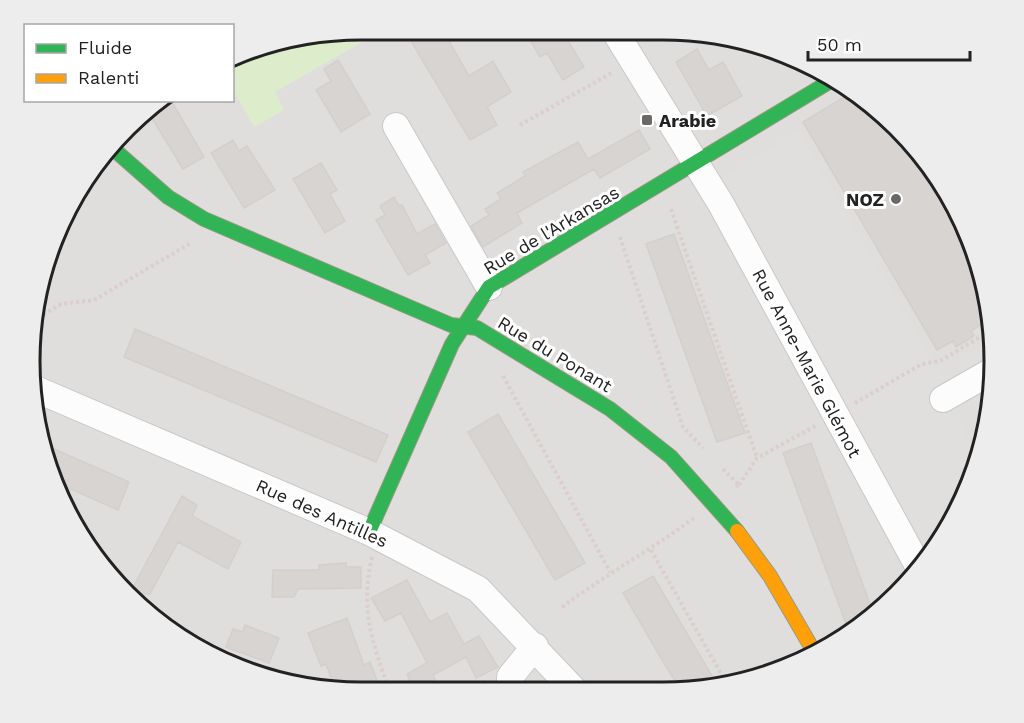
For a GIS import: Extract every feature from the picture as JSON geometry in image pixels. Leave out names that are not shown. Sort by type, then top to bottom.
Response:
[{"type":"street","name":"Rue Anne-Marie Glémot","points":[[620,40],[722,204],[915,560]]},
{"type":"street","name":"Rue de l'Arkansas","points":[[373,534],[462,326],[489,287],[824,85]]},
{"type":"street","points":[[396,126],[489,287]]},
{"type":"street","name":"Rue du Ponant","points":[[118,153],[168,197],[221,226],[451,325],[477,328],[602,404],[669,456],[716,503],[786,599],[809,643]]},
{"type":"street","points":[[943,399],[983,376]]},
{"type":"street","name":"Rue des Antilles","points":[[42,392],[373,534],[478,589],[567,682]]},
{"type":"street","points":[[510,682],[510,677],[535,646]]},
{"type":"path","points":[[520,125],[632,61]]},
{"type":"path","points":[[662,184],[757,458]]},
{"type":"path","points":[[44,314],[61,304],[94,300],[221,226]]},
{"type":"path","points":[[922,364],[940,361],[982,336]]},
{"type":"path","points":[[500,370],[610,572]]},
{"type":"path","points":[[373,534],[366,613],[370,639],[386,682]]},
{"type":"path","points":[[651,550],[723,676]]},
{"type":"shaded area","points":[[362,40],[662,40],[704,43],[746,51],[785,65],[841,95],[874,120],[917,166],[950,220],[973,278],[983,341],[981,403],[973,445],[959,484],[940,522],[904,573],[858,616],[804,649],[746,672],[683,682],[341,682],[320,680],[278,672],[239,658],[183,628],[150,603],[120,573],[95,540],[65,484],[51,445],[43,403],[40,362],[43,320],[51,278],[65,239],[95,183],[120,150],[150,120],[173,102],[234,102],[234,67],[278,51],[320,43]]},
{"type":"shaded area","points":[[798,131],[942,378],[950,383],[961,404],[959,418],[962,430],[972,447],[950,503],[929,540],[911,565],[698,193]]},
{"type":"shaded area","points":[[983,347],[984,365],[967,375],[958,361]]},
{"type":"shaded area","points":[[982,395],[979,415],[971,401]]},
{"type":"green space","points":[[366,40],[275,92],[284,110],[254,127],[234,92],[234,67],[278,51],[320,43]]},
{"type":"building","points":[[410,40],[448,40],[469,76],[493,61],[511,92],[487,107],[497,125],[470,140]]},
{"type":"building","points":[[530,40],[568,40],[584,67],[563,80],[547,53],[540,57]]},
{"type":"building","points":[[697,49],[709,70],[723,62],[742,96],[707,116],[676,62]]},
{"type":"building","points":[[338,60],[370,114],[341,132],[316,90],[331,81],[324,69]]},
{"type":"building","name":"NOZ","points":[[844,97],[874,120],[917,166],[950,220],[973,278],[981,324],[971,331],[974,336],[956,347],[953,341],[937,350],[803,122]]},
{"type":"building","points":[[172,103],[204,157],[183,169],[152,118]]},
{"type":"building","points":[[639,130],[650,149],[600,178],[594,169],[517,213],[522,223],[483,247],[471,226],[489,215],[485,209],[501,199],[497,193],[525,176],[523,172],[578,142],[588,159]]},
{"type":"building","points":[[233,140],[239,151],[247,146],[275,190],[244,208],[211,153]]},
{"type":"building","points":[[321,163],[337,190],[330,194],[345,221],[325,233],[293,179]]},
{"type":"building","points":[[394,197],[399,206],[402,205],[417,234],[435,224],[446,243],[425,255],[430,263],[408,275],[376,220],[385,215],[380,206]]},
{"type":"building","points":[[674,234],[745,433],[717,442],[646,244]]},
{"type":"building","points":[[135,329],[388,435],[376,462],[124,357]]},
{"type":"building","points":[[498,414],[585,563],[555,580],[468,432]]},
{"type":"building","points":[[811,443],[871,606],[846,624],[783,453]]},
{"type":"building","points":[[52,448],[129,482],[118,510],[67,487]]},
{"type":"building","points":[[182,496],[197,505],[192,516],[241,542],[228,569],[178,542],[150,594],[141,594],[133,586]]},
{"type":"building","points":[[346,563],[346,567],[361,567],[361,588],[298,589],[294,597],[272,597],[273,570],[319,570],[319,565]]},
{"type":"building","points":[[653,576],[713,678],[676,682],[623,593]]},
{"type":"building","points":[[407,580],[430,622],[447,613],[464,644],[479,636],[498,667],[476,678],[466,657],[433,675],[436,682],[411,682],[407,674],[427,663],[401,613],[385,621],[371,598]]},
{"type":"building","points":[[347,618],[364,665],[370,662],[378,682],[332,681],[326,664],[321,666],[308,633]]},
{"type":"building","points":[[245,625],[279,638],[269,663],[226,647],[233,629],[243,632]]},
{"type":"traffic: fast","points":[[369,532],[452,344],[489,287],[824,85]]},
{"type":"traffic: fast","points":[[118,153],[168,197],[204,219],[451,325],[477,328],[610,409],[671,457],[737,531]]},
{"type":"traffic: slow","points":[[737,531],[770,576],[809,643]]},
{"type":"place","name":"Arabie","points":[[647,120]]},
{"type":"place","name":"NOZ","points":[[896,199]]}]
